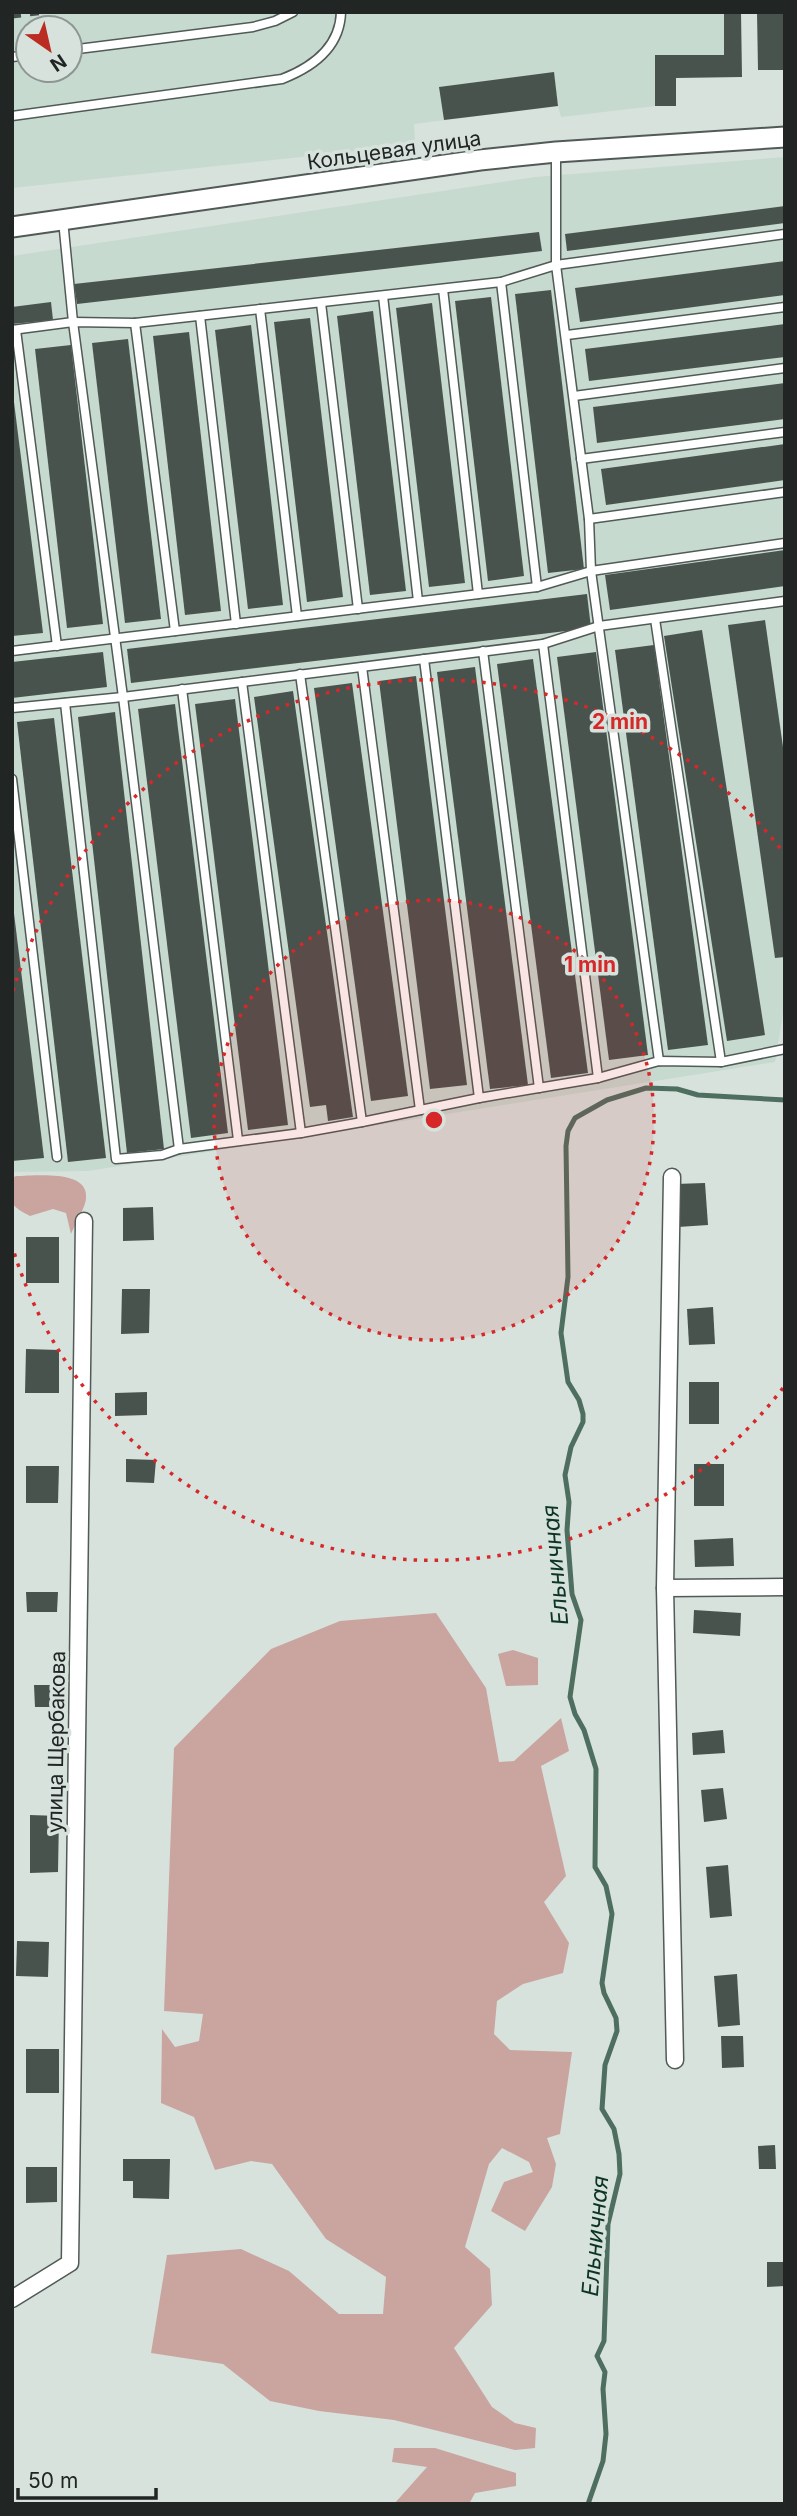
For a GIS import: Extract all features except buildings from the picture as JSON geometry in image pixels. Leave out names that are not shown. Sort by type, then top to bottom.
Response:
[{"type":"street","name":"Кольцевая улица","points":[[12,227],[480,160],[556,152],[785,137]]},
{"type":"street","points":[[672,1177],[665,1588],[675,2060]]},
{"type":"street","name":"улица Щербакова","points":[[12,2299],[71,2263],[84,1222]]},
{"type":"street","points":[[665,1588],[785,1587]]},
{"type":"lane","points":[[84,48],[253,27],[275,21],[293,12]]},
{"type":"lane","points":[[12,116],[282,79],[303,70],[328,48],[340,27],[341,12]]},
{"type":"lane","points":[[556,152],[556,265],[589,519],[591,571],[659,1061]]},
{"type":"lane","points":[[63,220],[73,322],[179,1149]]},
{"type":"lane","points":[[57,646],[14,330],[73,322],[135,323],[501,282],[556,265],[785,234]]},
{"type":"lane","points":[[501,282],[537,587]]},
{"type":"lane","points":[[443,289],[478,594]]},
{"type":"lane","points":[[383,296],[418,601]]},
{"type":"lane","points":[[321,303],[358,609]]},
{"type":"lane","points":[[566,335],[785,307]]},
{"type":"lane","points":[[260,309],[297,616]]},
{"type":"lane","points":[[200,316],[236,624]]},
{"type":"lane","points":[[135,323],[175,631]]},
{"type":"lane","points":[[574,396],[785,368]]},
{"type":"lane","points":[[581,459],[785,432]]},
{"type":"lane","points":[[589,519],[785,492]]},
{"type":"lane","points":[[12,651],[537,587],[591,571],[785,543]]},
{"type":"lane","points":[[12,708],[543,644],[599,626],[785,601]]},
{"type":"lane","points":[[654,619],[721,1062]]},
{"type":"lane","points":[[543,644],[598,1078]]},
{"type":"lane","points":[[483,652],[539,1088]]},
{"type":"lane","points":[[424,659],[479,1098]]},
{"type":"lane","points":[[362,667],[420,1110]]},
{"type":"lane","points":[[300,674],[362,1122]]},
{"type":"lane","points":[[242,681],[301,1133]]},
{"type":"lane","points":[[182,689],[238,1140]]},
{"type":"lane","points":[[65,703],[116,1159],[162,1155],[179,1149],[362,1122],[479,1098],[598,1078],[659,1061],[721,1062],[785,1049]]},
{"type":"lane","points":[[12,779],[57,1157]]},
{"type":"shaded area","points":[[12,12],[724,12],[724,55],[655,55],[655,106],[561,117],[558,106],[414,124],[415,143],[12,188]]},
{"type":"shaded area","points":[[785,157],[785,1001],[775,1062],[88,1171],[12,1172],[12,256],[535,177]]},
{"type":"shaded area","points":[[59,1176],[79,1182],[85,1189],[86,1201],[71,1234],[66,1213],[53,1209],[30,1216],[17,1209],[12,1202],[12,1178]]},
{"type":"shaded area","points":[[436,1613],[486,1688],[499,1762],[514,1761],[561,1718],[569,1751],[541,1766],[566,1876],[544,1902],[569,1943],[563,1973],[523,1984],[497,2001],[494,2034],[510,2050],[572,2052],[560,2134],[547,2138],[556,2164],[552,2187],[525,2231],[491,2211],[504,2182],[533,2172],[529,2162],[502,2148],[489,2164],[465,2247],[490,2269],[492,2305],[454,2348],[492,2407],[515,2423],[536,2428],[535,2448],[515,2450],[394,2420],[319,2411],[270,2401],[223,2364],[151,2353],[167,2255],[241,2249],[289,2271],[339,2314],[383,2314],[386,2277],[326,2239],[272,2164],[251,2161],[215,2170],[194,2117],[161,2103],[162,2029],[175,2047],[199,2041],[203,2014],[164,2011],[174,1748],[271,1649],[340,1621]]},
{"type":"shaded area","points":[[513,1650],[538,1658],[538,1685],[506,1686],[498,1654]]},
{"type":"shaded area","points":[[394,2448],[435,2448],[516,2473],[516,2486],[475,2493],[469,2504],[394,2504],[427,2467],[392,2462]]},
{"type":"waterway","name":"Ельничная","points":[[588,2504],[603,2461],[606,2434],[603,2389],[605,2372],[597,2356],[604,2341],[608,2224],[620,2174],[614,2129],[602,2109],[605,2065],[617,2031],[616,2018],[602,1983],[612,1914],[606,1886],[595,1867],[596,1769],[570,1697],[581,1620],[572,1594],[567,1530],[569,1502],[565,1475],[571,1447],[583,1422],[583,1414],[579,1400],[568,1382],[561,1333],[568,1277],[568,1131],[575,1118],[607,1100],[646,1088],[677,1089],[698,1095],[785,1100]]},
{"type":"railway","points":[[12,16],[45,12]]}]
